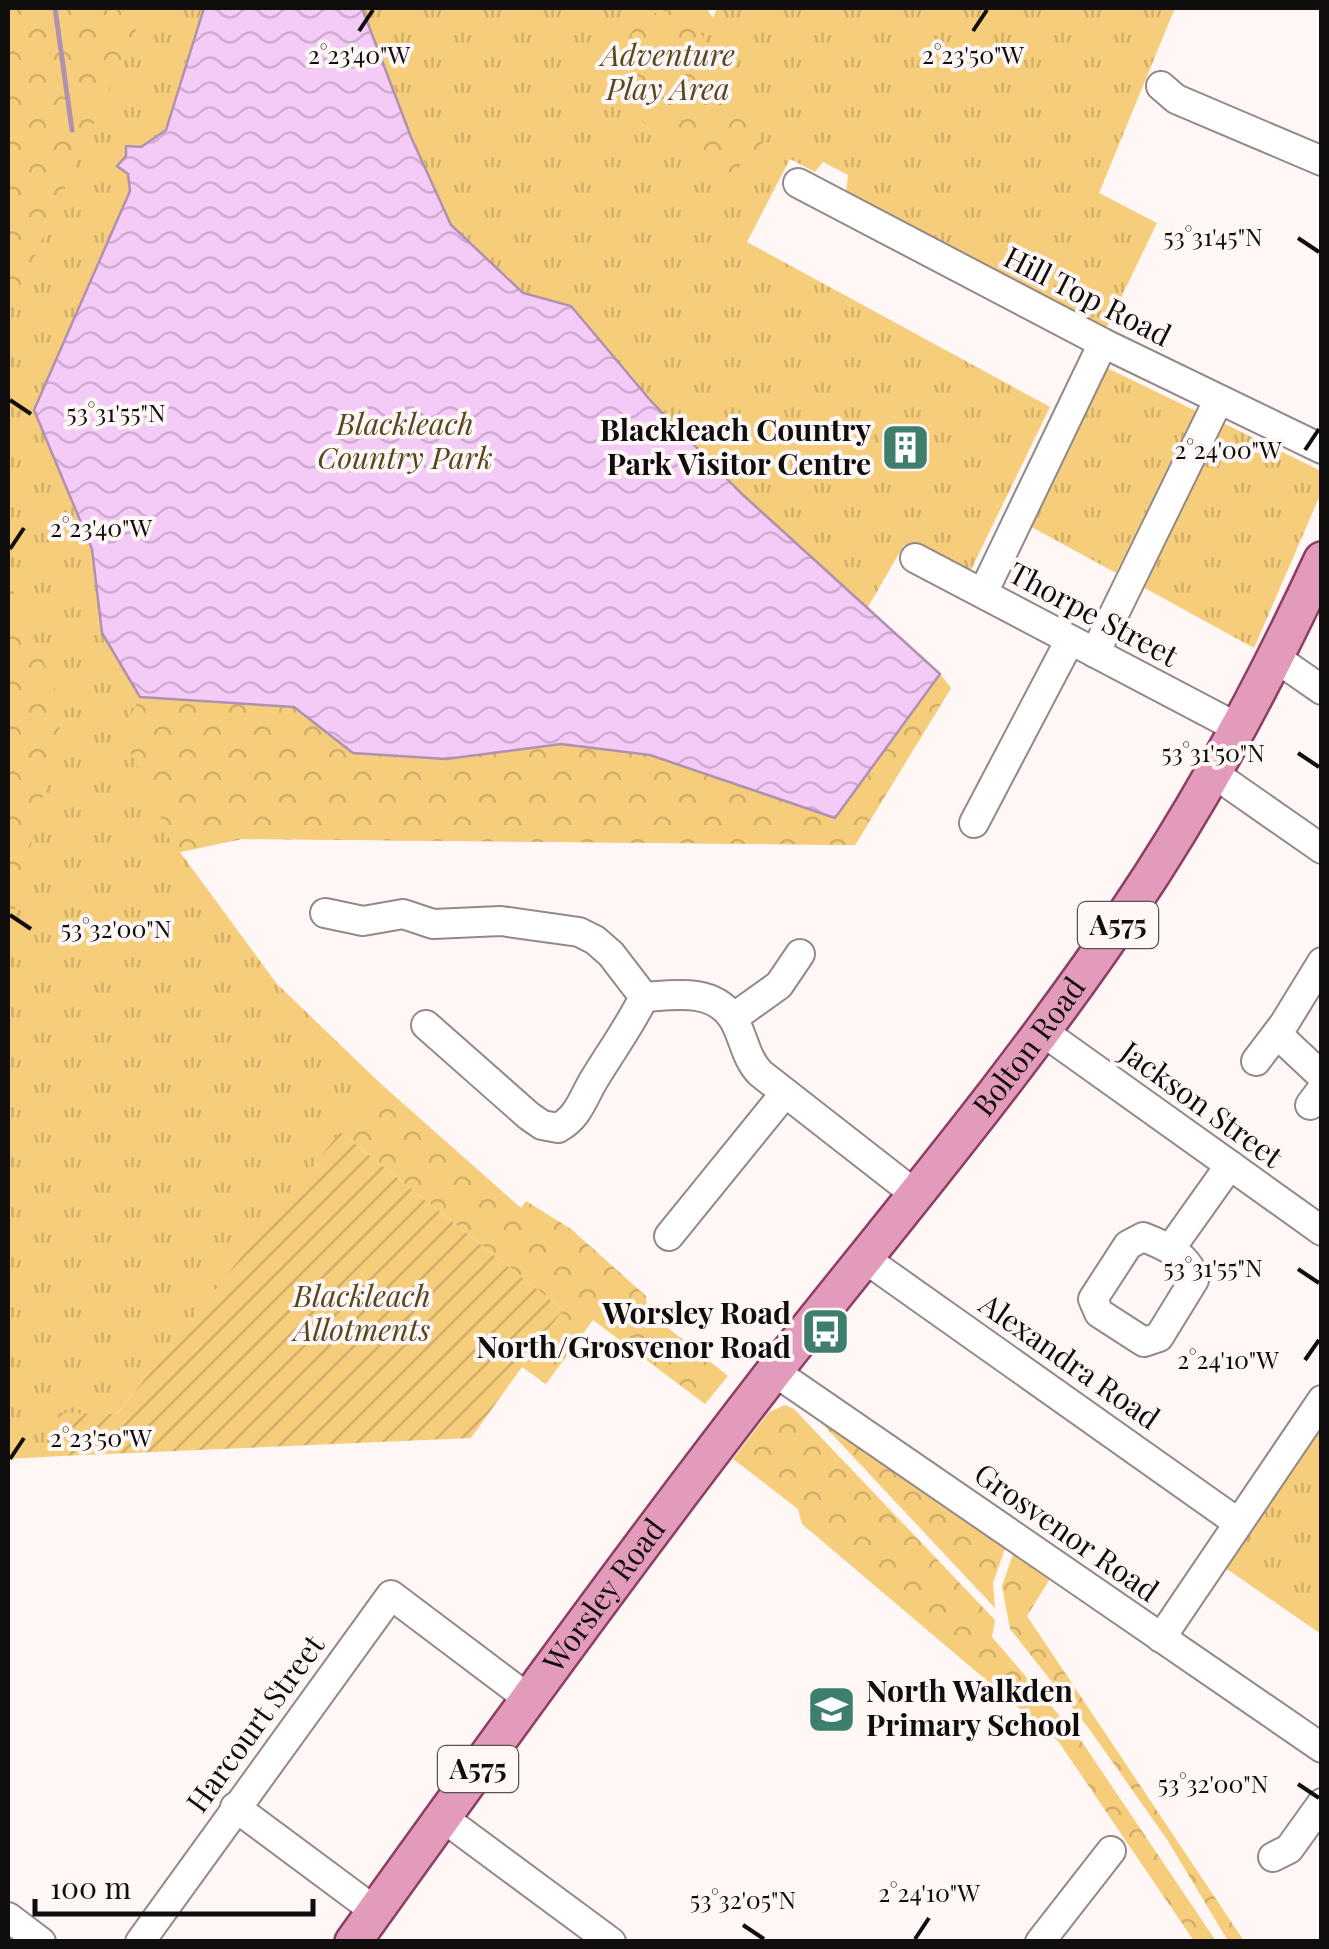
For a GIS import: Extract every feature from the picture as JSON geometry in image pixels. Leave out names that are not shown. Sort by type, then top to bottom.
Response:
[{"type":"main road","name":"Bolton Road","points":[[864,1258],[1042,1031],[1128,912],[1240,729],[1322,560]]},
{"type":"main road","name":"Worsley Road","points":[[353,1942],[529,1699],[864,1258]]},
{"type":"street","points":[[1161,86],[1176,99],[1322,161]]},
{"type":"street","name":"Hill Top Road","points":[[798,183],[829,190],[1103,344],[1322,449]]},
{"type":"street","points":[[983,594],[1103,344]]},
{"type":"street","points":[[1096,653],[1218,401]]},
{"type":"street","name":"Thorpe Street","points":[[916,558],[1240,729]]},
{"type":"street","points":[[974,822],[1001,789],[1070,640]]},
{"type":"street","points":[[1276,658],[1322,690]]},
{"type":"street","points":[[1213,774],[1322,849]]},
{"type":"street","points":[[325,913],[361,934],[404,914],[433,924],[501,921],[579,932],[610,954],[644,997]]},
{"type":"street","points":[[733,1018],[779,985],[800,950]]},
{"type":"street","points":[[1256,1061],[1322,962]]},
{"type":"street","points":[[644,997],[696,994],[712,1001],[733,1018],[751,1064],[915,1194]]},
{"type":"street","points":[[426,1025],[460,1041],[529,1116],[560,1138],[621,1042],[644,997]]},
{"type":"street","name":"Jackson Street","points":[[1042,1031],[1322,1231]]},
{"type":"street","points":[[1277,1034],[1322,1076]]},
{"type":"street","points":[[670,1237],[785,1093]]},
{"type":"street","points":[[1171,1248],[1230,1166]]},
{"type":"street","name":"Alexandra Road","points":[[864,1258],[1236,1522]]},
{"type":"street","name":"Grosvenor Road","points":[[770,1378],[1322,1748]]},
{"type":"street","points":[[1162,1638],[1236,1522],[1322,1400]]},
{"type":"street","name":"Harcourt Street","points":[[140,1942],[391,1595],[529,1699]]},
{"type":"street","points":[[1274,1857],[1289,1848],[1322,1802]]},
{"type":"street","points":[[235,1807],[375,1912]]},
{"type":"street","points":[[442,1818],[611,1942]]},
{"type":"street","points":[[1040,1942],[1109,1862]]},
{"type":"green space","name":"Blackleach Country Park","points":[[8,8],[706,8],[713,18],[717,8],[1175,8],[1099,193],[1157,223],[1105,331],[846,193],[848,175],[823,162],[815,172],[790,159],[747,242],[1050,407],[968,576],[904,545],[868,607],[951,688],[855,845],[242,839],[180,852],[277,984],[381,1084],[116,1415],[59,1414],[61,1456],[8,1459]]},
{"type":"green space","points":[[8,8],[146,8],[8,315]]},
{"type":"green space","name":"Adventure Play Area","points":[[681,8],[691,16],[764,146],[722,179],[644,123],[606,71],[642,16]]},
{"type":"green space","points":[[1103,366],[1196,411],[1116,573],[1026,524]]},
{"type":"green space","points":[[1221,422],[1321,471],[1321,493],[1254,648],[1141,586]]},
{"type":"green space","points":[[8,578],[64,710],[8,938]]},
{"type":"green space","points":[[940,674],[951,688],[855,845],[242,839],[179,852],[167,834],[122,733],[140,697],[294,707],[353,753],[446,759],[561,744],[651,755],[835,818]]},
{"type":"green space","points":[[381,1084],[521,1208],[526,1201],[571,1229],[646,1296],[647,1311],[728,1376],[705,1404],[593,1320],[546,1384],[522,1367],[563,1310],[340,1132]]},
{"type":"green space","name":"Blackleach Allotments","points":[[340,1132],[563,1310],[471,1438],[61,1456],[58,1413],[117,1414]]},
{"type":"green space","points":[[785,1405],[794,1409],[995,1620],[992,1637],[1082,1742],[1216,1941],[1194,1941],[1058,1741],[802,1524],[798,1509],[733,1459],[769,1412]]},
{"type":"green space","points":[[815,1416],[1006,1546],[993,1583],[995,1608]]},
{"type":"green space","points":[[1321,1422],[1321,1634],[1224,1567]]},
{"type":"green space","points":[[1014,1551],[1051,1577],[1027,1616],[1244,1941],[1228,1941],[1168,1841],[1090,1730],[1010,1629],[1002,1586]]},
{"type":"water","points":[[204,8],[362,8],[411,137],[451,225],[523,293],[571,306],[650,400],[743,495],[940,674],[835,818],[650,755],[561,744],[446,759],[353,753],[294,707],[140,697],[102,633],[92,549],[34,410],[130,191],[128,174],[117,166],[126,156],[126,146],[141,147],[166,130]]},
{"type":"waterway","points":[[55,8],[72,130]]},
{"type":"place","name":"Blackleach Country Park Visitor Centre","points":[[906,448]]},
{"type":"place","name":"Worsley Road North/Grosvenor Road","points":[[826,1331]]},
{"type":"place","name":"North Walkden Primary School","points":[[831,1709]]}]
